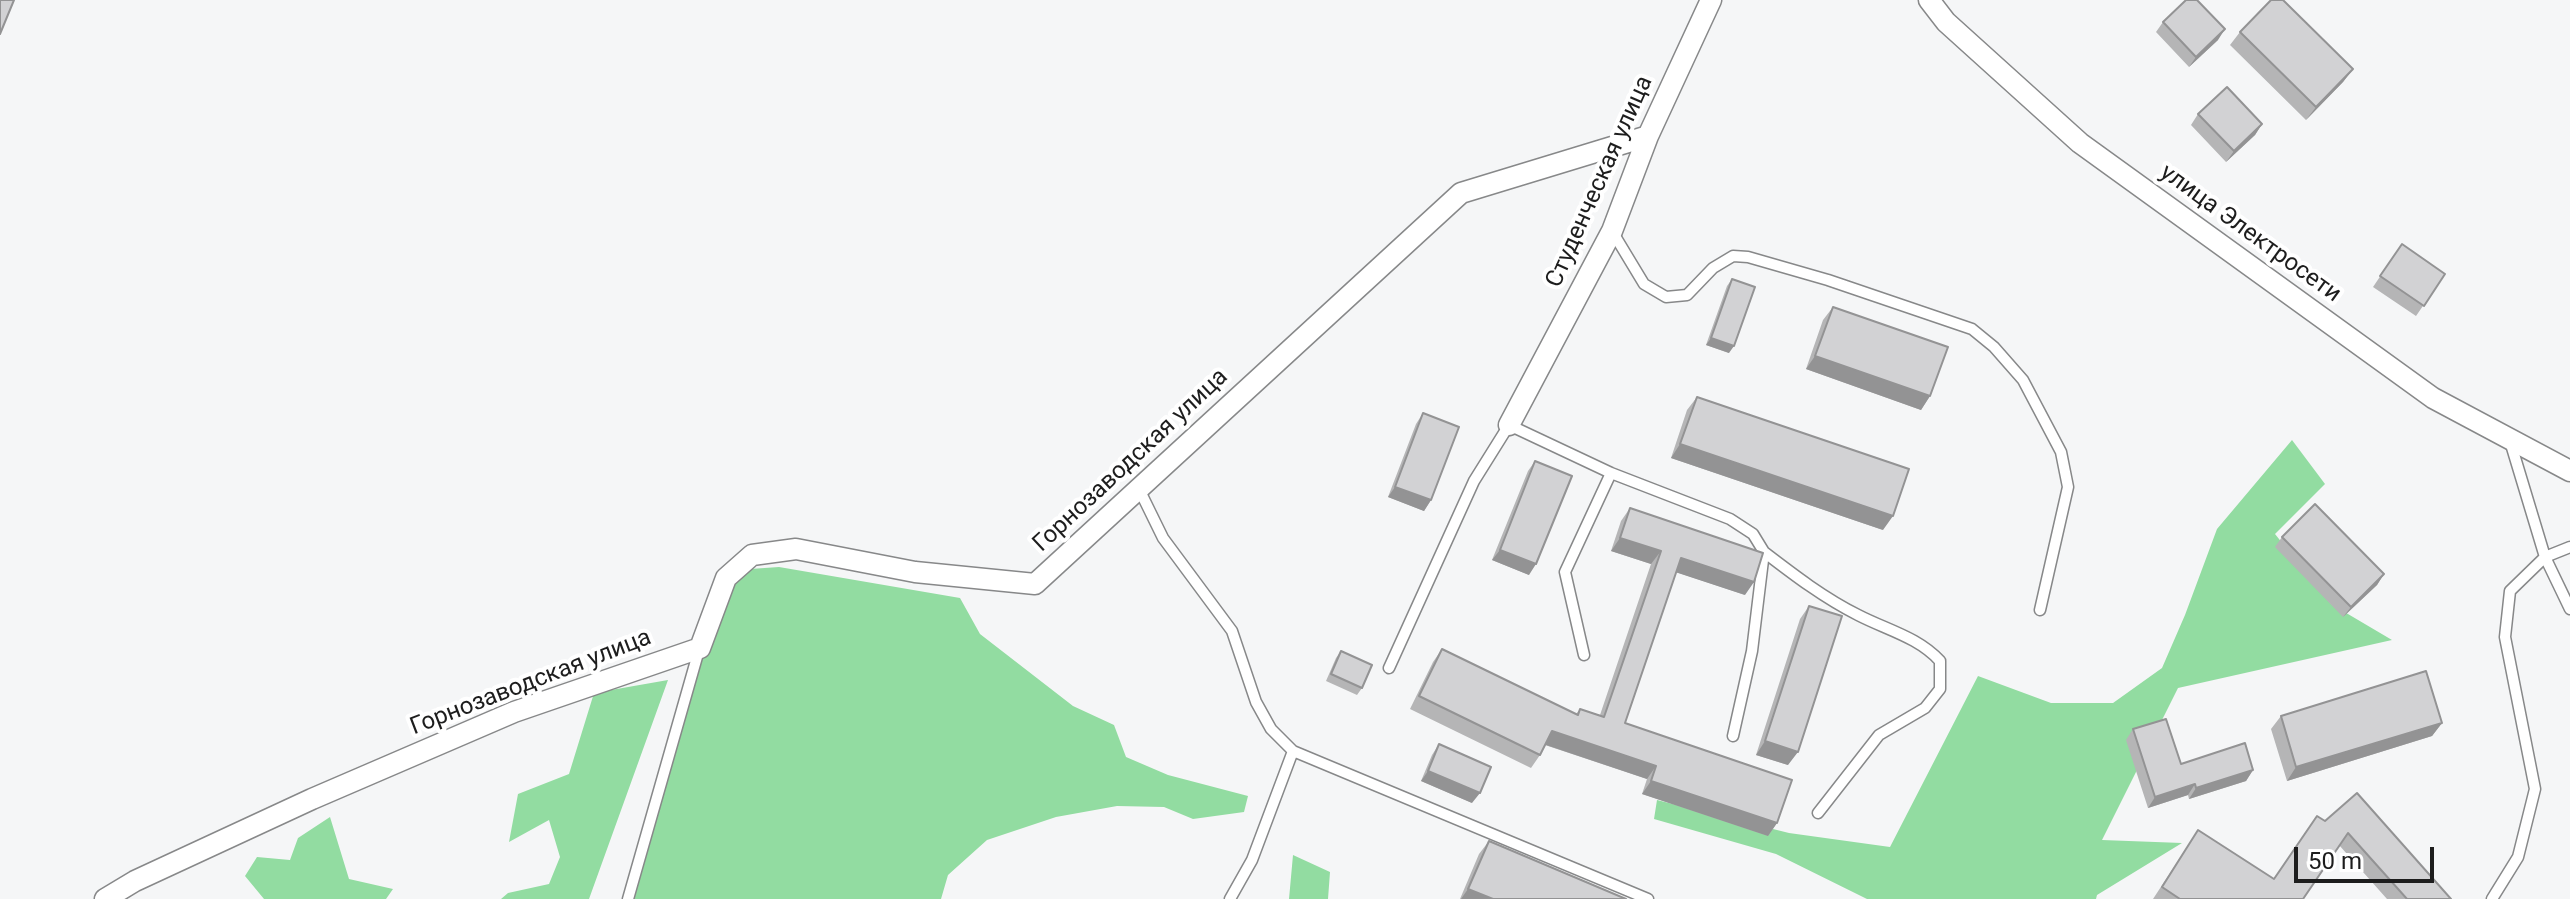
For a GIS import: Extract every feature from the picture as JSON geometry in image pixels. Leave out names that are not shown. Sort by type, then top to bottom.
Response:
[{"type":"street","name":"Студенческая улица","points":[[1509,425],[1612,231],[1648,136],[1711,0]]},
{"type":"street","name":"улица Электросети","points":[[1929,0],[1946,22],[2080,143],[2433,398],[2570,471]]},
{"type":"street","name":"Горнозаводская улица","points":[[105,899],[135,881],[299,805],[514,712],[700,648],[726,578],[752,555],[796,549],[915,572],[1035,584],[1461,193],[1648,136]]},
{"type":"lane","points":[[1612,231],[1644,284],[1666,297],[1687,295],[1713,268],[1733,256],[1748,257],[1828,280],[1972,329],[1994,347],[2023,380],[2061,452],[2068,487],[2040,610]]},
{"type":"lane","points":[[1389,668],[1474,481],[1509,425],[1611,473],[1730,519],[1753,534],[1764,552],[1813,590],[1858,615],[1926,646],[1940,661],[1940,689],[1925,708],[1879,735],[1818,813]]},
{"type":"lane","points":[[2509,439],[2545,557],[2570,609]]},
{"type":"lane","points":[[1584,655],[1565,572],[1611,473]]},
{"type":"lane","points":[[1139,489],[1163,538],[1232,631],[1256,702],[1271,729],[1293,751],[1648,899]]},
{"type":"lane","points":[[2492,899],[2518,857],[2535,789],[2505,637],[2510,591],[2545,557],[2570,547]]},
{"type":"lane","points":[[1733,736],[1752,651],[1764,552]]},
{"type":"lane","points":[[628,899],[700,648]]},
{"type":"lane","points":[[1230,899],[1252,860],[1293,751]]},
{"type":"green space","points":[[2292,440],[2325,484],[2275,534],[2331,604],[2392,640],[2178,688],[2102,840],[2182,843],[2097,895],[2096,899],[1867,899],[1776,854],[1654,819],[1657,800],[1789,833],[1890,847],[1978,676],[2051,703],[2113,703],[2162,668],[2217,529]]},
{"type":"green space","points":[[779,567],[960,598],[980,634],[1073,706],[1114,725],[1126,757],[1168,775],[1248,796],[1244,812],[1193,819],[1164,807],[1117,806],[1056,817],[987,840],[948,875],[941,899],[632,899],[699,662],[735,581],[750,569]]},
{"type":"green space","points":[[668,680],[589,899],[501,899],[508,893],[549,884],[560,857],[549,820],[509,842],[518,794],[569,774],[594,693]]},
{"type":"green space","points":[[330,817],[349,879],[393,889],[386,899],[264,899],[245,876],[257,857],[290,860],[298,838]]},
{"type":"green space","points":[[1293,855],[1330,872],[1328,899],[1289,899]]},
{"type":"building","points":[[0,0],[14,0],[0,34]]},
{"type":"building","points":[[2186,0],[2197,0],[2225,29],[2196,57],[2163,22]]},
{"type":"building","points":[[2271,0],[2283,0],[2353,69],[2316,107],[2240,32]]},
{"type":"building","points":[[2227,87],[2262,124],[2234,151],[2198,114]]},
{"type":"building","points":[[2402,244],[2445,274],[2424,306],[2380,276]]},
{"type":"building","points":[[1732,279],[1755,287],[1734,346],[1711,338]]},
{"type":"building","points":[[1833,307],[1948,347],[1930,396],[1815,356]]},
{"type":"building","points":[[1697,397],[1909,469],[1893,516],[1680,444]]},
{"type":"building","points":[[1423,413],[1459,427],[1431,500],[1395,487]]},
{"type":"building","points":[[1535,461],[1572,476],[1536,564],[1500,550]]},
{"type":"building","points":[[2315,504],[2384,574],[2351,607],[2282,537]]},
{"type":"building","points":[[1630,508],[1763,553],[1754,582],[1681,558],[1625,723],[1792,780],[1777,823],[1651,781],[1656,766],[1552,731],[1540,755],[1419,696],[1442,649],[1578,715],[1580,709],[1604,717],[1661,551],[1620,538]]},
{"type":"building","points":[[1809,606],[1842,616],[1798,752],[1765,741]]},
{"type":"building","points":[[1341,651],[1372,665],[1362,688],[1331,674]]},
{"type":"building","points":[[2426,671],[2442,723],[2296,767],[2281,716]]},
{"type":"building","points":[[2166,719],[2181,764],[2245,743],[2253,770],[2155,797],[2133,729]]},
{"type":"building","points":[[1439,744],[1491,767],[1480,793],[1428,771]]},
{"type":"building","points":[[2357,793],[2451,899],[2407,899],[2348,833],[2303,899],[2180,899],[2162,887],[2198,830],[2274,879],[2317,816],[2325,821]]},
{"type":"building","points":[[1489,841],[1626,899],[1493,899],[1468,889]]}]
